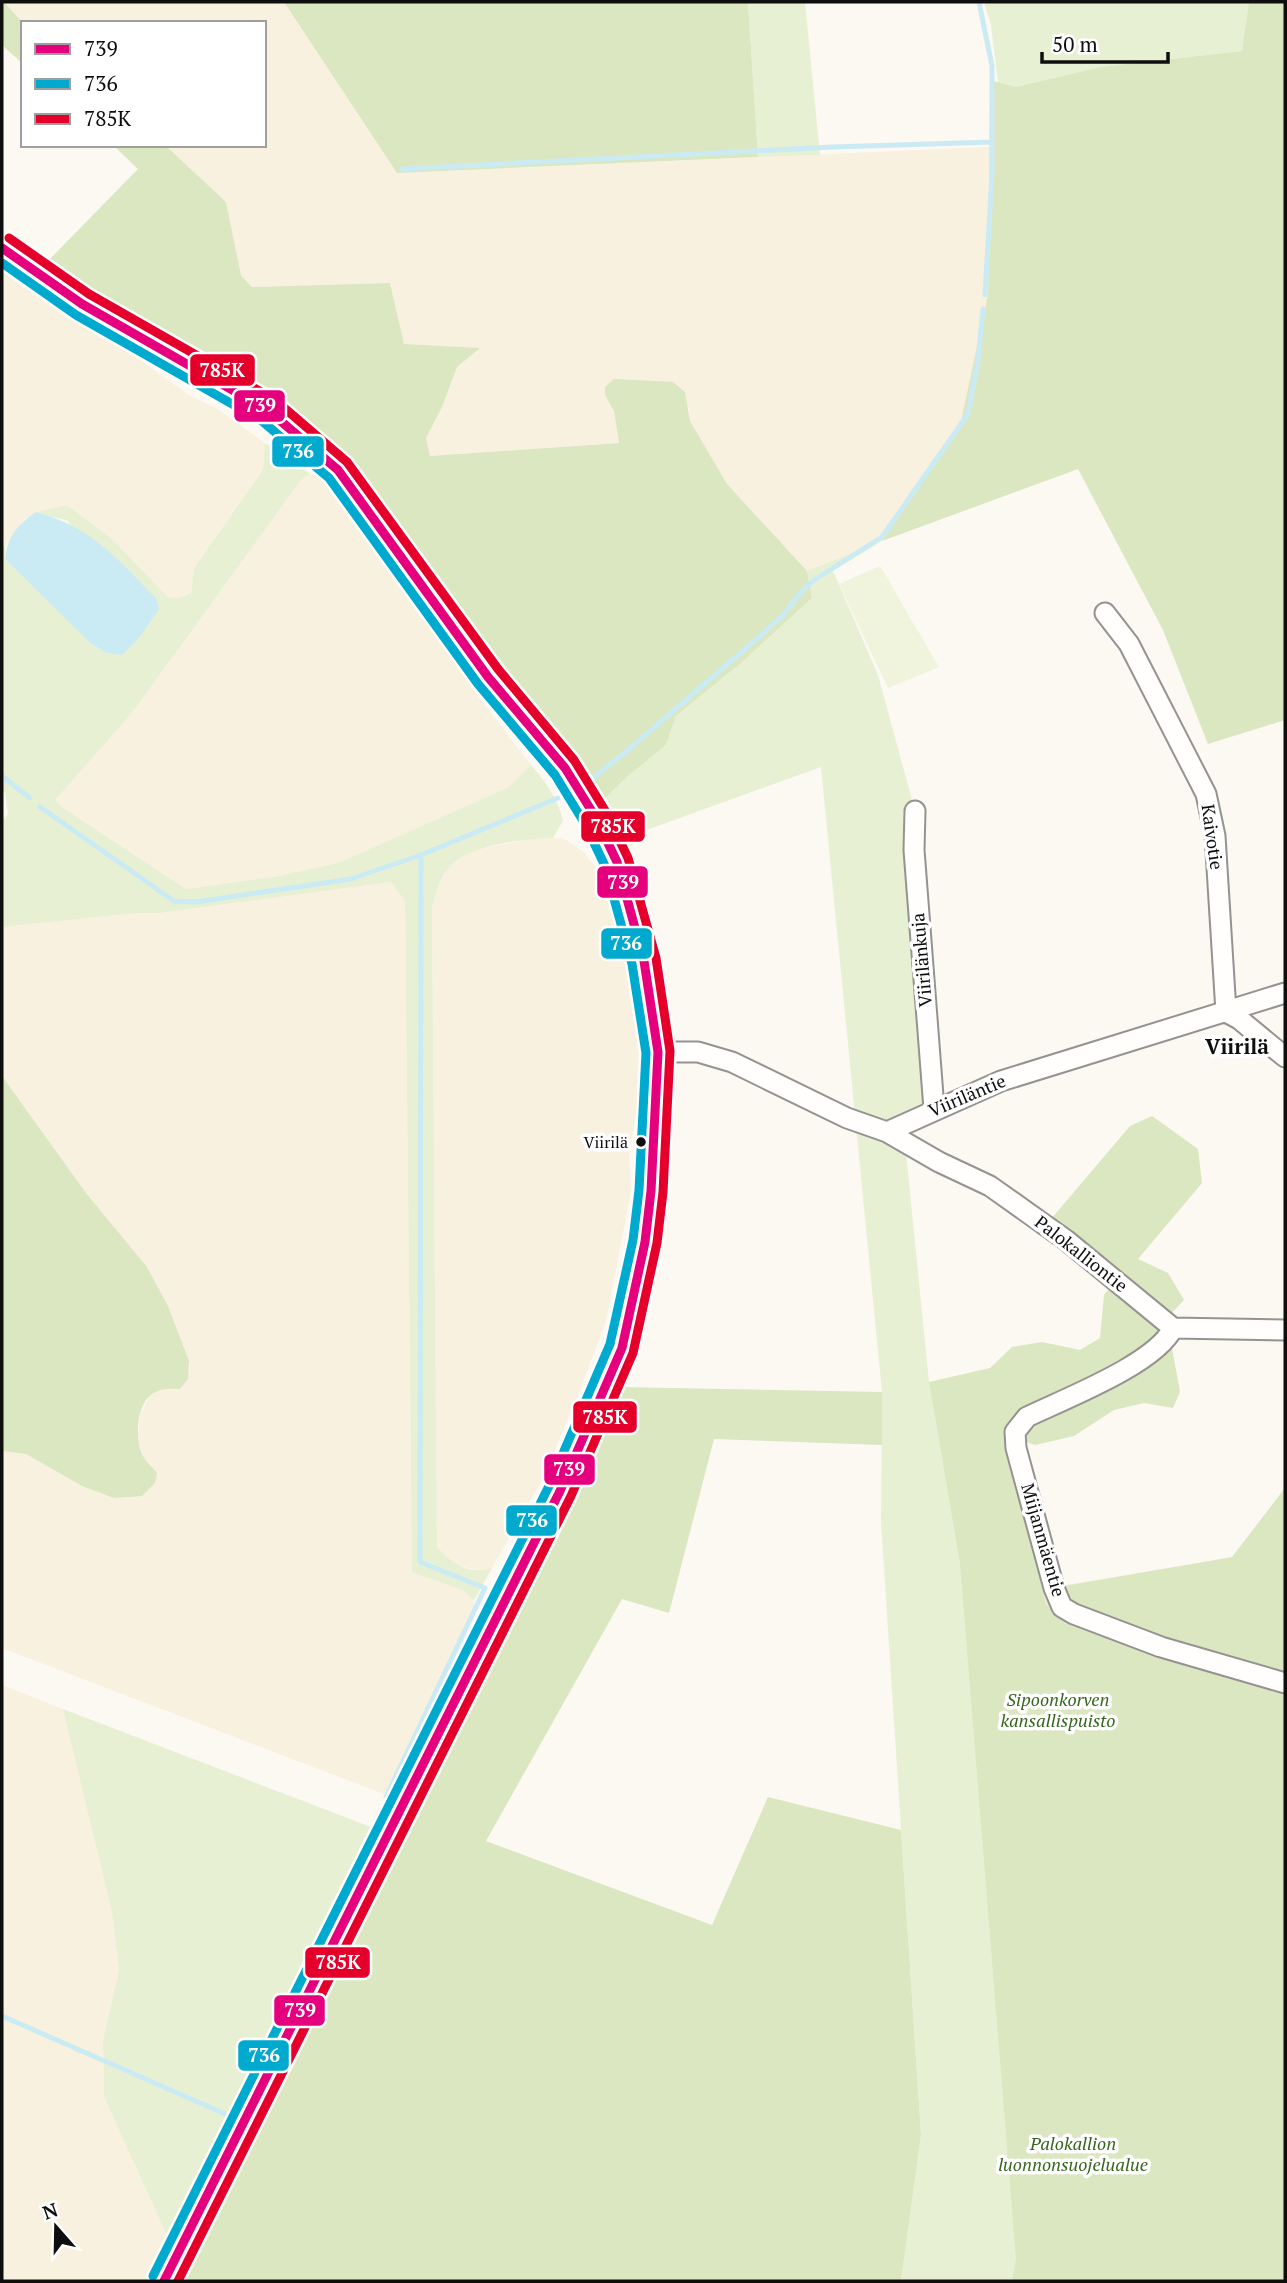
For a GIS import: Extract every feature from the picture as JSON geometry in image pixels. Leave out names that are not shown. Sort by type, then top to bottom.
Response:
[{"type":"street","points":[[2,248],[82,304],[269,411],[338,470],[488,677],[565,768],[596,818],[617,862],[631,908],[644,961],[658,1052],[655,1146],[647,1230],[622,1348],[560,1491],[164,2281]]},
{"type":"street","name":"Kaivotie","points":[[1105,613],[1129,644],[1206,794],[1215,836],[1226,1012]]},
{"type":"street","name":"Viirilänkuja","points":[[915,811],[914,850],[934,1109]]},
{"type":"street","name":"Viiriläntie","points":[[887,1132],[1001,1081],[1285,993]]},
{"type":"street","points":[[1226,1012],[1239,1019],[1285,1056]]},
{"type":"street","points":[[658,1052],[698,1052],[732,1062],[847,1118],[887,1132]]},
{"type":"street","name":"Palokalliontie","points":[[887,1132],[939,1163],[1002,1193],[1066,1240],[1173,1328]]},
{"type":"street","points":[[1173,1328],[1285,1330]]},
{"type":"street","name":"Miijanmäentie","points":[[1173,1328],[1168,1340],[1149,1356],[1027,1417],[1015,1432],[1016,1448],[1054,1588],[1062,1607],[1074,1614],[1161,1647],[1285,1683]]},
{"type":"shaded area","points":[[4,2],[284,2],[397,173],[990,147],[988,294],[960,426],[882,541],[807,571],[727,484],[690,421],[689,408],[673,382],[653,382],[605,395],[614,411],[619,443],[430,456],[426,438],[442,407],[457,367],[479,348],[404,344],[390,283],[252,287],[241,275],[226,202],[167,147],[266,147],[266,21],[21,21]]},
{"type":"shaded area","points":[[2,258],[109,342],[140,360],[189,395],[216,408],[265,443],[263,470],[194,568],[191,593],[180,598],[168,597],[111,538],[67,505],[36,512],[25,519],[2,547]]},
{"type":"shaded area","points":[[310,474],[327,480],[477,695],[531,765],[509,787],[338,863],[286,875],[186,889],[54,800],[132,713],[301,480]]},
{"type":"shaded area","points":[[563,838],[584,852],[598,871],[624,953],[640,1066],[640,1094],[629,1154],[631,1191],[606,1321],[578,1395],[542,1480],[492,1568],[480,1571],[453,1564],[437,1547],[432,908],[448,868],[470,851],[528,839]]},
{"type":"shaded area","points":[[391,882],[405,901],[412,1572],[462,1590],[474,1600],[475,1614],[389,1796],[2,1648],[2,1451],[26,1454],[82,1486],[143,1457],[138,1436],[140,1415],[150,1395],[190,1369],[168,1306],[147,1267],[86,1193],[2,1076],[2,927],[136,913],[160,913]]},
{"type":"shaded area","points":[[2,1685],[63,1709],[85,1796],[112,1912],[119,1970],[103,2040],[104,2097],[169,2240],[146,2281],[2,2281]]},
{"type":"green space","points":[[4,2],[21,21],[21,62],[2,45]]},
{"type":"green space","points":[[284,2],[748,2],[758,157],[397,173]]},
{"type":"green space","points":[[748,2],[805,2],[820,155],[758,157]]},
{"type":"green space","points":[[984,2],[1249,2],[1243,51],[1100,67],[1016,87],[998,82],[991,25]]},
{"type":"green space","points":[[1249,2],[1285,2],[1285,720],[1208,744],[1163,630],[1078,469],[882,541],[960,426],[988,294],[990,80],[1016,87],[1100,67],[1242,51]]},
{"type":"green space","points":[[115,147],[167,147],[226,202],[241,275],[252,287],[390,283],[404,344],[480,348],[457,367],[442,407],[426,438],[430,456],[619,443],[614,411],[605,395],[605,387],[614,379],[673,382],[685,392],[690,421],[727,484],[807,571],[812,598],[741,663],[676,716],[666,745],[605,798],[574,755],[482,647],[352,468],[319,434],[235,378],[157,333],[46,263],[138,169]]},
{"type":"green space","points":[[265,443],[310,474],[301,480],[132,713],[55,800],[186,889],[279,876],[338,863],[509,787],[531,765],[555,798],[563,821],[553,838],[497,844],[469,853],[449,868],[436,893],[432,908],[437,1547],[468,1569],[492,1568],[474,1600],[462,1590],[412,1572],[405,901],[391,882],[160,913],[136,913],[2,927],[2,821],[8,814],[5,793],[2,790],[2,547],[5,546],[6,560],[89,642],[106,653],[122,655],[68,521],[36,512],[67,505],[111,538],[168,597],[180,598],[191,593],[194,568],[263,470]]},
{"type":"green space","points":[[882,541],[833,571],[878,675],[915,811],[934,1109],[887,1132],[905,1143],[929,1382],[943,1463],[1006,1435],[1042,1589],[1181,1566],[1169,1844],[1285,2281],[901,2281],[921,2135],[881,1522],[882,1392],[821,767],[641,832],[631,847],[605,798],[666,745],[676,716],[741,663],[812,598],[807,571]]},
{"type":"green space","points":[[880,566],[939,667],[888,688],[839,584]]},
{"type":"green space","points":[[2,1076],[86,1193],[147,1267],[168,1306],[189,1361],[188,1379],[180,1389],[158,1391],[151,1395],[141,1410],[138,1429],[140,1448],[144,1458],[157,1473],[155,1483],[142,1496],[114,1498],[82,1486],[26,1454],[2,1451]]},
{"type":"green space","points":[[1152,1116],[1198,1149],[1202,1183],[1138,1259],[1168,1273],[1184,1300],[1164,1321],[1180,1392],[1173,1408],[1144,1403],[1114,1410],[1074,1436],[1035,1445],[1007,1435],[1046,1605],[1153,1656],[1285,1695],[1285,2281],[1012,2281],[1016,2259],[960,1563],[929,1382],[990,1368],[1012,1347],[1042,1342],[1080,1350],[1100,1338],[1104,1295],[1116,1280],[1046,1225],[1130,1126]]},
{"type":"green space","points":[[618,1387],[882,1392],[882,1445],[714,1439],[669,1613],[622,1599],[486,1841],[712,1925],[768,1797],[901,1830],[921,2135],[901,2281],[183,2281],[527,1584]]},
{"type":"green space","points":[[1285,1488],[1285,1683],[1074,1614],[1054,1588],[1232,1557]]},
{"type":"green space","points":[[63,1709],[371,1827],[169,2240],[104,2097],[103,2040],[119,1970],[112,1912]]},
{"type":"water","points":[[36,512],[55,518],[88,535],[116,558],[156,598],[159,609],[139,638],[122,655],[106,653],[89,642],[6,560],[8,545],[14,532]]},
{"type":"waterway","points":[[979,2],[992,66],[992,175],[985,295]]},
{"type":"waterway","points":[[402,169],[833,147],[992,142]]},
{"type":"waterway","points":[[586,783],[760,636],[814,580],[882,537],[968,414],[978,360],[983,309]]},
{"type":"waterway","points":[[2,776],[30,798]]},
{"type":"waterway","points":[[40,807],[174,901],[196,902],[351,879],[421,855],[558,798]]},
{"type":"waterway","points":[[386,1797],[485,1588],[420,1562],[421,855]]},
{"type":"waterway","points":[[169,2246],[347,1887],[379,1814]]},
{"type":"waterway","points":[[2,2016],[232,2117]]},
{"type":"waterway","points":[[150,2281],[162,2259]]},
{"type":"transit line","name":"785K","points":[[9,238],[89,294],[275,400],[347,462],[498,669],[574,760],[606,812],[628,858],[656,958],[670,1051],[663,1192],[657,1243],[633,1353],[571,1496],[178,2281]]},
{"type":"transit line","name":"739","points":[[2,248],[82,304],[269,411],[338,470],[488,677],[565,768],[596,818],[617,862],[644,961],[658,1052],[651,1191],[645,1242],[622,1348],[560,1491],[164,2281]]},
{"type":"transit line","name":"736","points":[[2,263],[76,315],[262,421],[329,478],[478,684],[555,775],[585,824],[605,866],[632,964],[646,1053],[639,1190],[633,1240],[610,1344],[549,1486],[153,2276]]},
{"type":"place","name":"Viirilä","points":[[641,1142]]},
{"type":"district","name":"Viirilä","points":[[1237,1047]]},
{"type":"park label","name":"Sipoonkorven kansallispuisto","points":[[1058,1710]]},
{"type":"park label","name":"Palokallion luonnonsuojelualue","points":[[1073,2154]]}]
